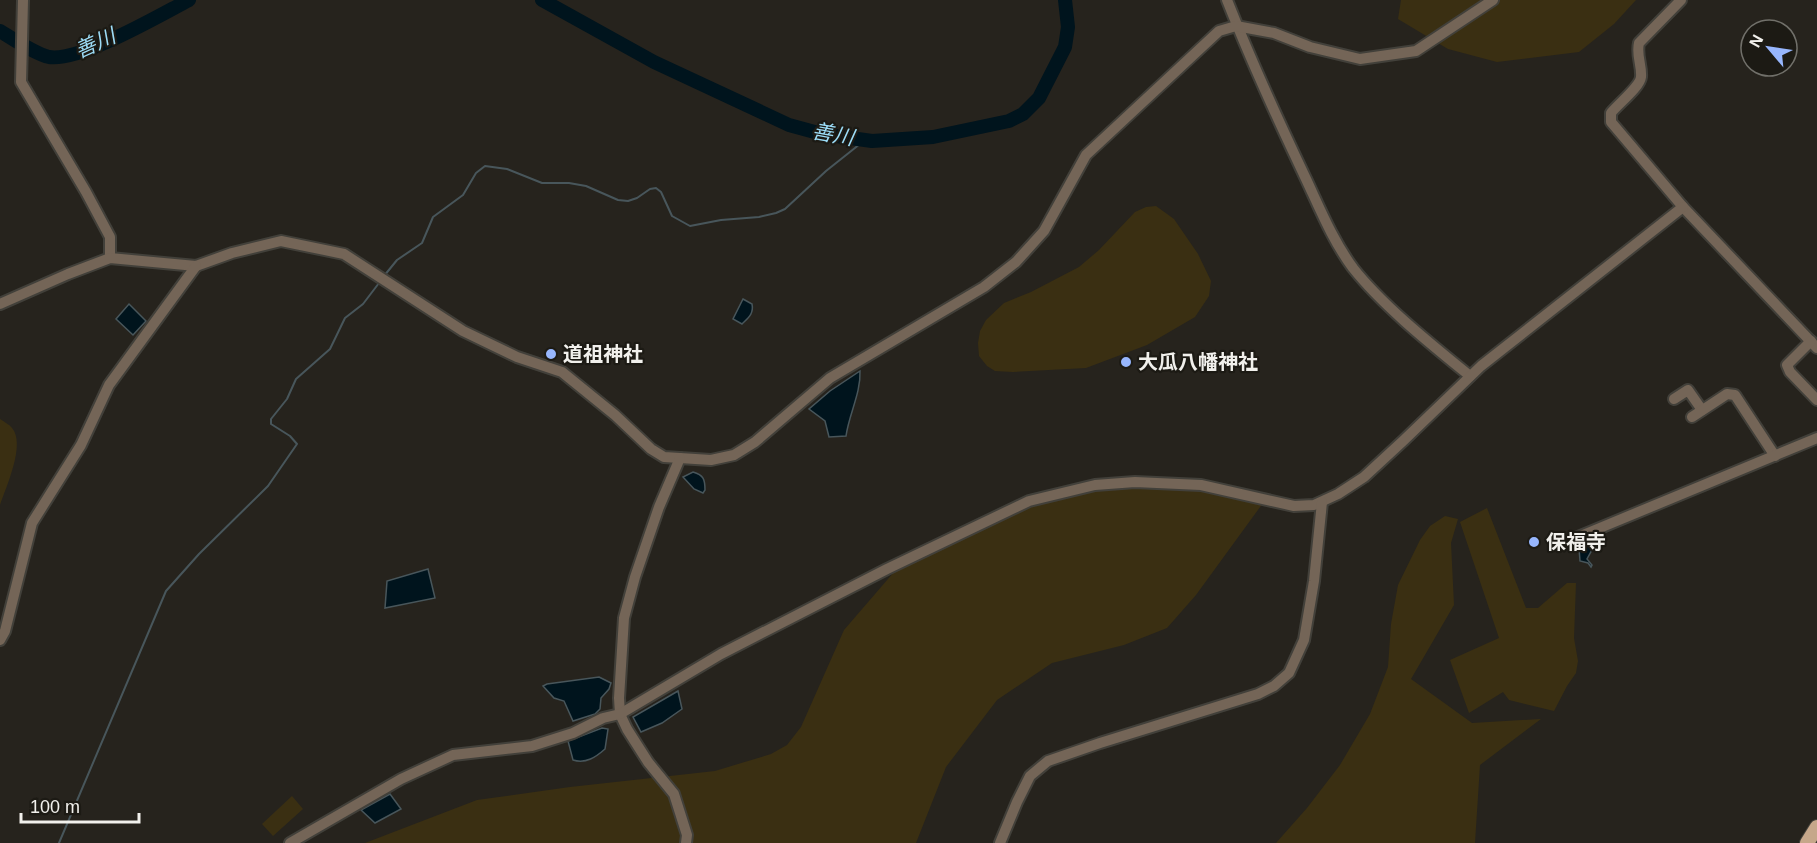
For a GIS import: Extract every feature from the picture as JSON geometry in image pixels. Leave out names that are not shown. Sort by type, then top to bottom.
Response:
[{"type":"main road","points":[[1807,843],[1817,826]]},
{"type":"street","points":[[23,0],[21,82],[110,237],[110,258]]},
{"type":"street","points":[[1227,0],[1236,26],[1330,229],[1352,266],[1377,294],[1434,347],[1470,376]]},
{"type":"street","points":[[0,304],[110,258],[196,266],[232,253],[281,241],[344,254],[463,331],[517,357],[562,372],[615,415],[651,449],[664,457],[711,460],[734,455],[755,442],[830,378],[984,287],[1016,262],[1044,231],[1086,155],[1219,31],[1236,26],[1274,33],[1310,47],[1360,59],[1416,51],[1493,0]]},
{"type":"street","points":[[1681,0],[1639,43],[1637,50],[1641,76],[1639,83],[1614,109],[1610,118],[1611,122],[1683,207],[1814,345],[1787,365],[1790,372],[1817,400]]},
{"type":"street","points":[[290,843],[400,779],[453,755],[532,746],[573,733],[603,718],[620,714],[721,654],[887,569],[1029,501],[1095,485],[1135,482],[1201,485],[1294,507],[1322,502],[1364,477],[1470,376],[1683,207]]},
{"type":"street","points":[[0,640],[5,631],[32,523],[81,445],[109,385],[196,266]]},
{"type":"street","points":[[1674,399],[1688,390],[1702,410]]},
{"type":"street","points":[[1692,417],[1727,394],[1735,395],[1775,456]]},
{"type":"street","points":[[1566,542],[1817,438]]},
{"type":"street","points":[[680,458],[659,507],[635,577],[624,618],[619,698],[620,714],[627,729],[648,762],[674,794],[687,835],[686,843]]},
{"type":"street","points":[[1000,843],[1030,776],[1048,761],[1257,694],[1274,686],[1289,673],[1304,640],[1314,581],[1322,502]]},
{"type":"shaded area","points":[[1401,0],[1636,0],[1614,24],[1579,52],[1497,62],[1448,49],[1398,19]]},
{"type":"shaded area","points":[[1156,206],[1174,219],[1198,254],[1211,281],[1209,296],[1195,317],[1147,345],[1086,368],[1013,372],[995,371],[987,366],[979,356],[978,343],[980,331],[986,320],[1004,303],[1079,267],[1099,250],[1135,212]]},
{"type":"shaded area","points":[[0,419],[12,428],[17,444],[14,466],[0,505]]},
{"type":"shaded area","points":[[1137,478],[1263,503],[1196,595],[1167,628],[1124,645],[1052,663],[997,700],[946,767],[916,843],[365,843],[477,800],[715,771],[771,754],[787,745],[801,727],[844,630],[894,572],[1051,493]]},
{"type":"shaded area","points":[[1487,508],[1526,608],[1538,608],[1567,583],[1576,583],[1574,638],[1578,661],[1576,673],[1554,711],[1509,700],[1503,692],[1469,713],[1450,660],[1499,638],[1460,522]]},
{"type":"shaded area","points":[[1445,516],[1458,519],[1451,543],[1454,605],[1411,679],[1472,723],[1541,719],[1480,765],[1475,843],[1276,843],[1340,765],[1370,714],[1388,667],[1391,624],[1398,585],[1420,540],[1430,526]]},
{"type":"shaded area","points":[[292,796],[303,809],[273,836],[262,824]]},
{"type":"water","points":[[743,299],[752,304],[752,310],[750,316],[742,324],[733,319]]},
{"type":"water","points":[[129,304],[146,321],[133,335],[116,319]]},
{"type":"water","points":[[860,371],[859,387],[846,436],[829,437],[825,421],[809,409],[830,391]]},
{"type":"water","points":[[693,472],[703,478],[705,490],[703,493],[694,489],[683,477]]},
{"type":"water","points":[[1588,540],[1597,540],[1601,543],[1600,548],[1592,550],[1587,559],[1591,567],[1588,563],[1580,561],[1579,548]]},
{"type":"water","points":[[428,569],[435,598],[385,608],[387,581]]},
{"type":"water","points":[[599,677],[611,683],[601,698],[600,709],[595,714],[573,721],[564,701],[554,698],[543,686],[547,684]]},
{"type":"water","points":[[678,691],[682,709],[662,723],[641,732],[633,717]]},
{"type":"water","points":[[602,728],[608,729],[605,749],[590,759],[573,760],[568,741]]},
{"type":"water","points":[[390,794],[401,809],[375,823],[361,810]]},
{"type":"waterway","name":"善川","points":[[0,31],[43,55],[63,57],[120,36],[189,0]]},
{"type":"waterway","name":"善川","points":[[542,0],[654,62],[789,125],[822,134],[872,141],[933,137],[1009,121],[1023,114],[1039,98],[1065,47],[1068,27],[1065,0]]},
{"type":"waterway","points":[[384,276],[397,260],[422,243],[433,217],[463,195],[476,173],[485,166],[507,169],[542,183],[569,183],[586,186],[618,200],[628,201],[656,188],[661,192],[672,216],[690,226],[721,220],[759,217],[785,209],[826,171],[865,140]]},
{"type":"waterway","points":[[59,843],[166,591],[199,554],[268,486],[297,444],[290,436],[271,424],[271,419],[287,399],[296,379],[330,349],[345,318],[363,304],[379,283]]},
{"type":"place","name":"道祖神社","points":[[551,354]]},
{"type":"place","name":"大瓜八幡神社","points":[[1126,362]]},
{"type":"place","name":"保福寺","points":[[1534,542]]}]
